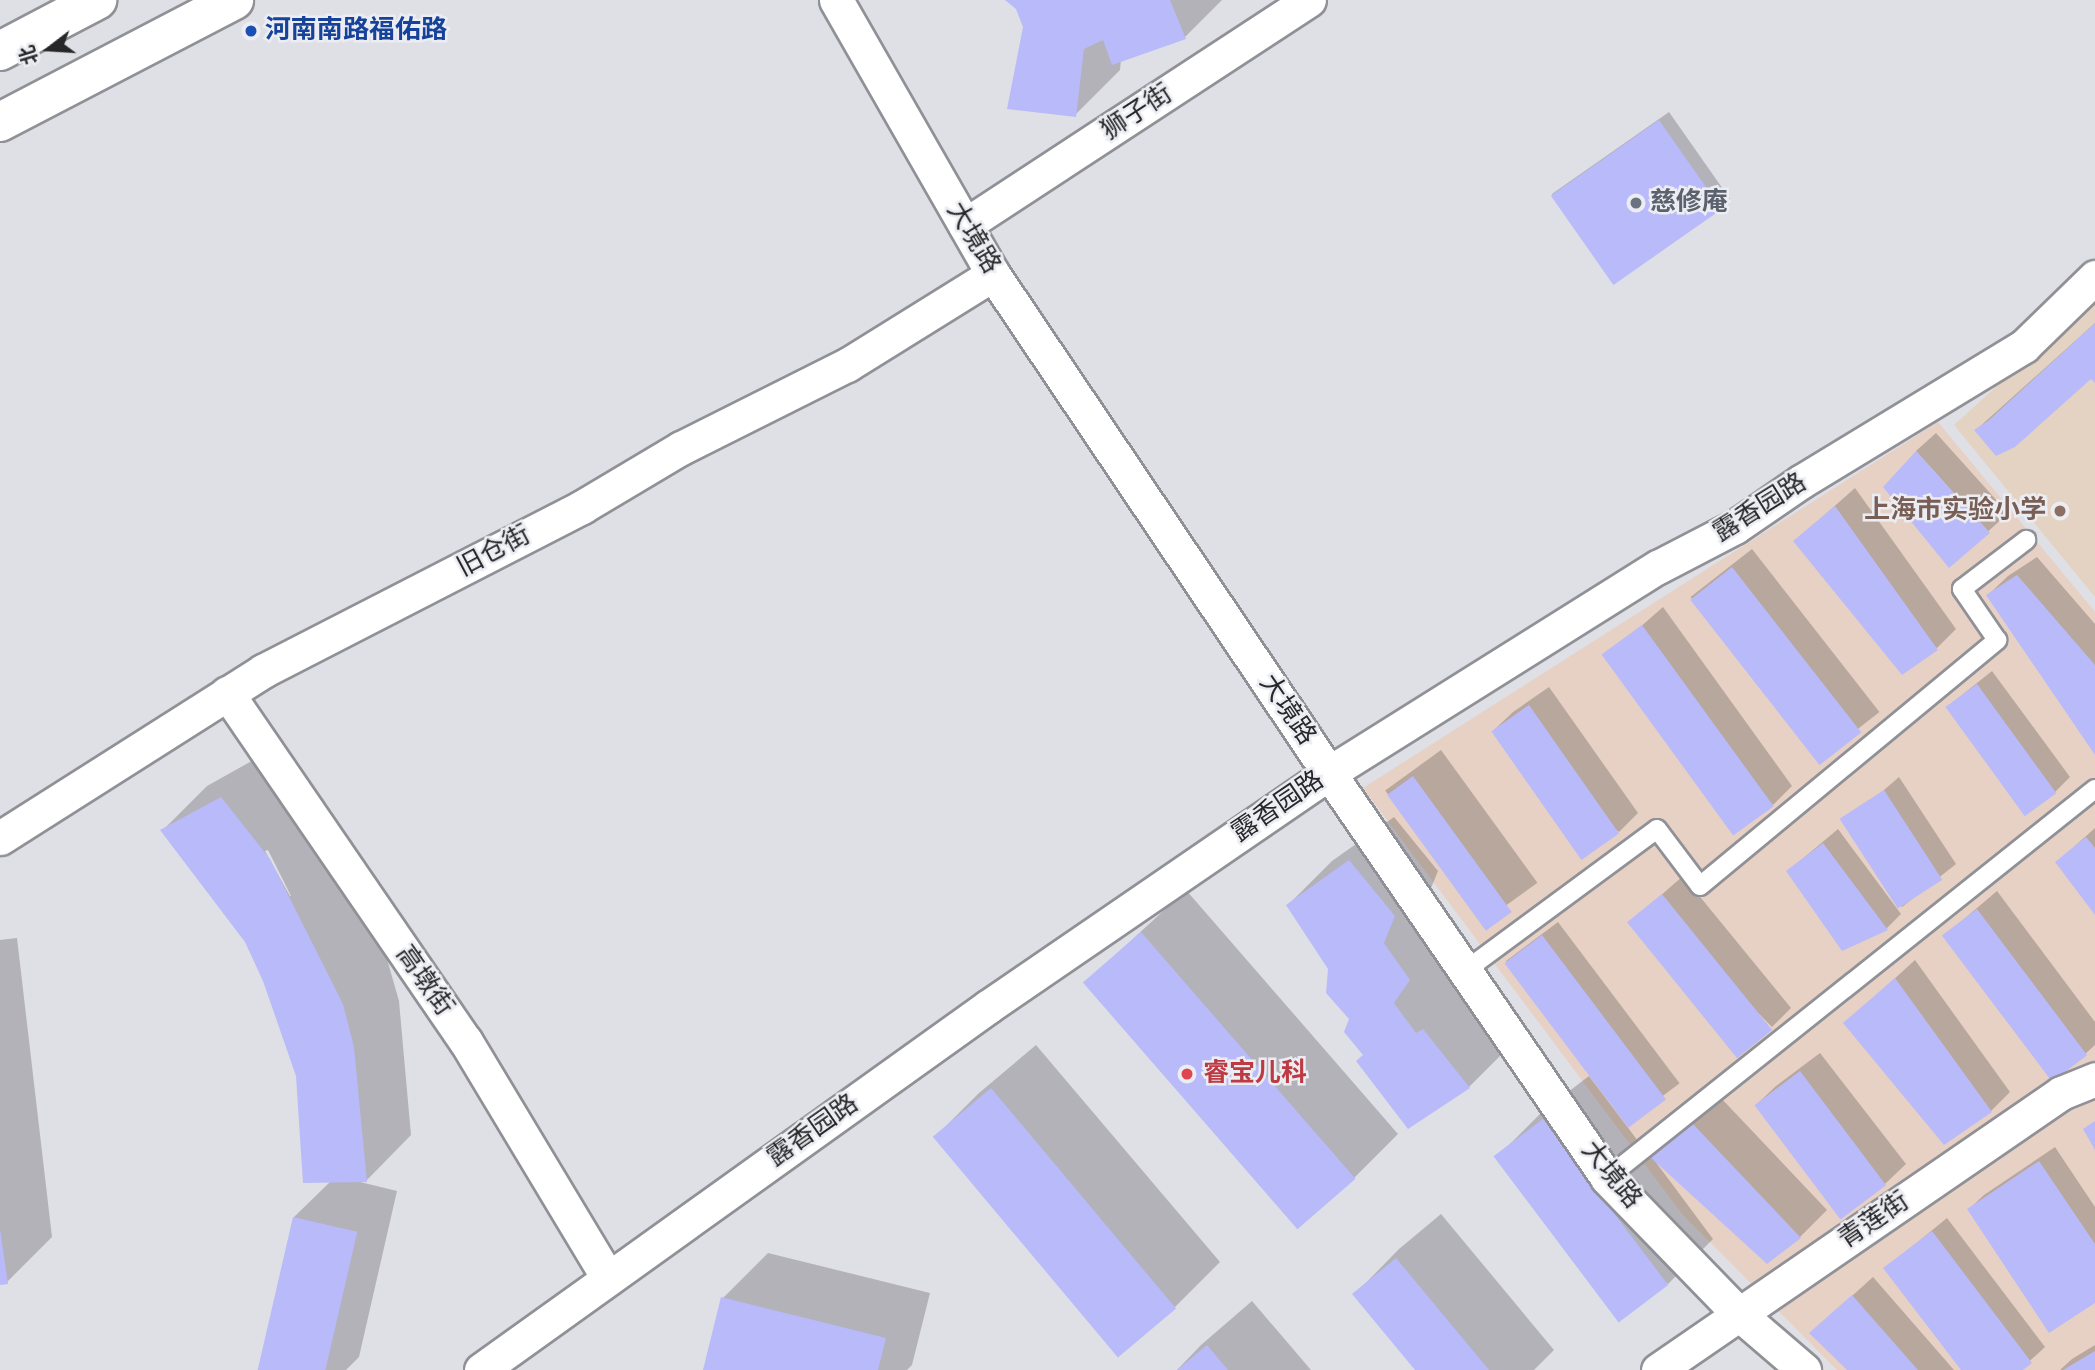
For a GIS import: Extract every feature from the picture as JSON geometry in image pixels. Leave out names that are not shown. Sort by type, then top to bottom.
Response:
[{"type":"main road","points":[[0,51],[97,0]]},
{"type":"main road","points":[[0,122],[234,0]]},
{"type":"street","name":"大境路","points":[[836,0],[993,274],[1329,772],[1608,1178],[1739,1314],[1804,1370]]},
{"type":"street","name":"狮子街","points":[[965,225],[1309,0]]},
{"type":"street","name":"旧仓街","points":[[0,838],[262,671],[582,507],[681,448],[847,365],[993,274]]},
{"type":"street","name":"露香园路","points":[[481,1370],[989,1006],[1329,772],[1658,568],[1735,527],[1802,481],[2024,346],[2095,277]]},
{"type":"street","name":"高墩街","points":[[227,693],[465,1040],[608,1278]]},
{"type":"street","name":"青莲街","points":[[1658,1370],[2061,1093],[2095,1079]]},
{"type":"lane","points":[[1466,970],[1657,829],[1699,886],[1997,640],[1962,589],[2026,540]]},
{"type":"lane","points":[[1608,1178],[2095,789]]},
{"type":"shaded area","name":"上海市实验小学","points":[[2095,297],[2095,597],[1954,425]]},
{"type":"shaded area","points":[[1938,422],[2095,612],[2095,1370],[1837,1370],[1683,1215],[1363,788]]},
{"type":"building","points":[[1005,0],[1170,0],[1186,39],[1112,65],[1103,40],[1084,49],[1076,117],[1007,109],[1023,27],[1016,9]]},
{"type":"building","name":"慈修庵","points":[[1659,120],[1722,209],[1613,285],[1551,196]]},
{"type":"building","points":[[2095,323],[2095,383],[2091,379],[2015,447],[1996,456],[1974,430],[1988,421]]},
{"type":"building","points":[[1916,451],[1990,533],[1949,568],[1883,487]]},
{"type":"building","points":[[1835,506],[1938,650],[1902,675],[1793,541]]},
{"type":"building","points":[[1732,567],[1861,732],[1820,765],[1690,600]]},
{"type":"building","points":[[2017,575],[2095,665],[2095,755],[1986,595]]},
{"type":"building","points":[[1642,625],[1774,806],[1733,836],[1602,654]]},
{"type":"building","points":[[1977,684],[2056,793],[2025,816],[1945,707]]},
{"type":"building","points":[[1529,705],[1619,834],[1581,860],[1491,731]]},
{"type":"building","points":[[1413,776],[1512,912],[1486,931],[1387,795]]},
{"type":"building","points":[[1884,790],[1942,880],[1898,909],[1840,819]]},
{"type":"building","points":[[221,797],[270,859],[343,1004],[354,1047],[367,1182],[303,1183],[296,1076],[263,981],[245,942],[160,830]]},
{"type":"building","points":[[2086,837],[2095,848],[2095,915],[2055,862]]},
{"type":"building","points":[[1823,843],[1888,930],[1842,951],[1786,871]]},
{"type":"building","points":[[1349,860],[1395,916],[1384,943],[1410,980],[1394,1003],[1416,1033],[1423,1029],[1470,1088],[1408,1129],[1356,1061],[1363,1055],[1344,1032],[1349,1019],[1326,993],[1328,969],[1286,905]]},
{"type":"building","points":[[1662,894],[1772,1030],[1737,1058],[1627,922]]},
{"type":"building","points":[[1977,909],[2087,1055],[2052,1082],[1942,935]]},
{"type":"building","points":[[1141,932],[1356,1179],[1297,1229],[1083,983]]},
{"type":"building","points":[[1542,935],[1666,1100],[1628,1128],[1504,963]]},
{"type":"building","points":[[1895,978],[1992,1112],[1944,1145],[1843,1023]]},
{"type":"building","points":[[1800,1071],[1886,1185],[1841,1220],[1754,1105]]},
{"type":"building","points":[[991,1088],[1176,1309],[1118,1357],[933,1137]]},
{"type":"building","points":[[1543,1119],[1668,1285],[1619,1322],[1493,1156]]},
{"type":"building","points":[[2095,1121],[2095,1150],[2083,1129]]},
{"type":"building","points":[[1692,1123],[1801,1238],[1767,1264],[1649,1156]]},
{"type":"building","points":[[2039,1161],[2095,1244],[2095,1303],[2049,1333],[1967,1209]]},
{"type":"building","points":[[293,1217],[357,1232],[325,1370],[258,1370]]},
{"type":"building","points":[[0,1229],[8,1284],[0,1285]]},
{"type":"building","points":[[1932,1231],[2032,1363],[2023,1370],[1961,1370],[1883,1268]]},
{"type":"building","points":[[1396,1258],[1489,1370],[1415,1370],[1352,1294]]},
{"type":"building","points":[[1852,1295],[1918,1370],[1847,1370],[1809,1333]]},
{"type":"building","points":[[721,1297],[886,1338],[878,1370],[703,1370]]},
{"type":"building","points":[[1207,1345],[1228,1370],[1177,1370]]},
{"type":"building","points":[[2095,1351],[2095,1370],[2063,1370]]},
{"type":"place","name":"河南南路福佑路","points":[[251,31]]},
{"type":"place","name":"慈修庵","points":[[1636,203]]},
{"type":"place","name":"上海市实验小学","points":[[2060,511]]},
{"type":"place","name":"睿宝儿科","points":[[1187,1074]]}]
